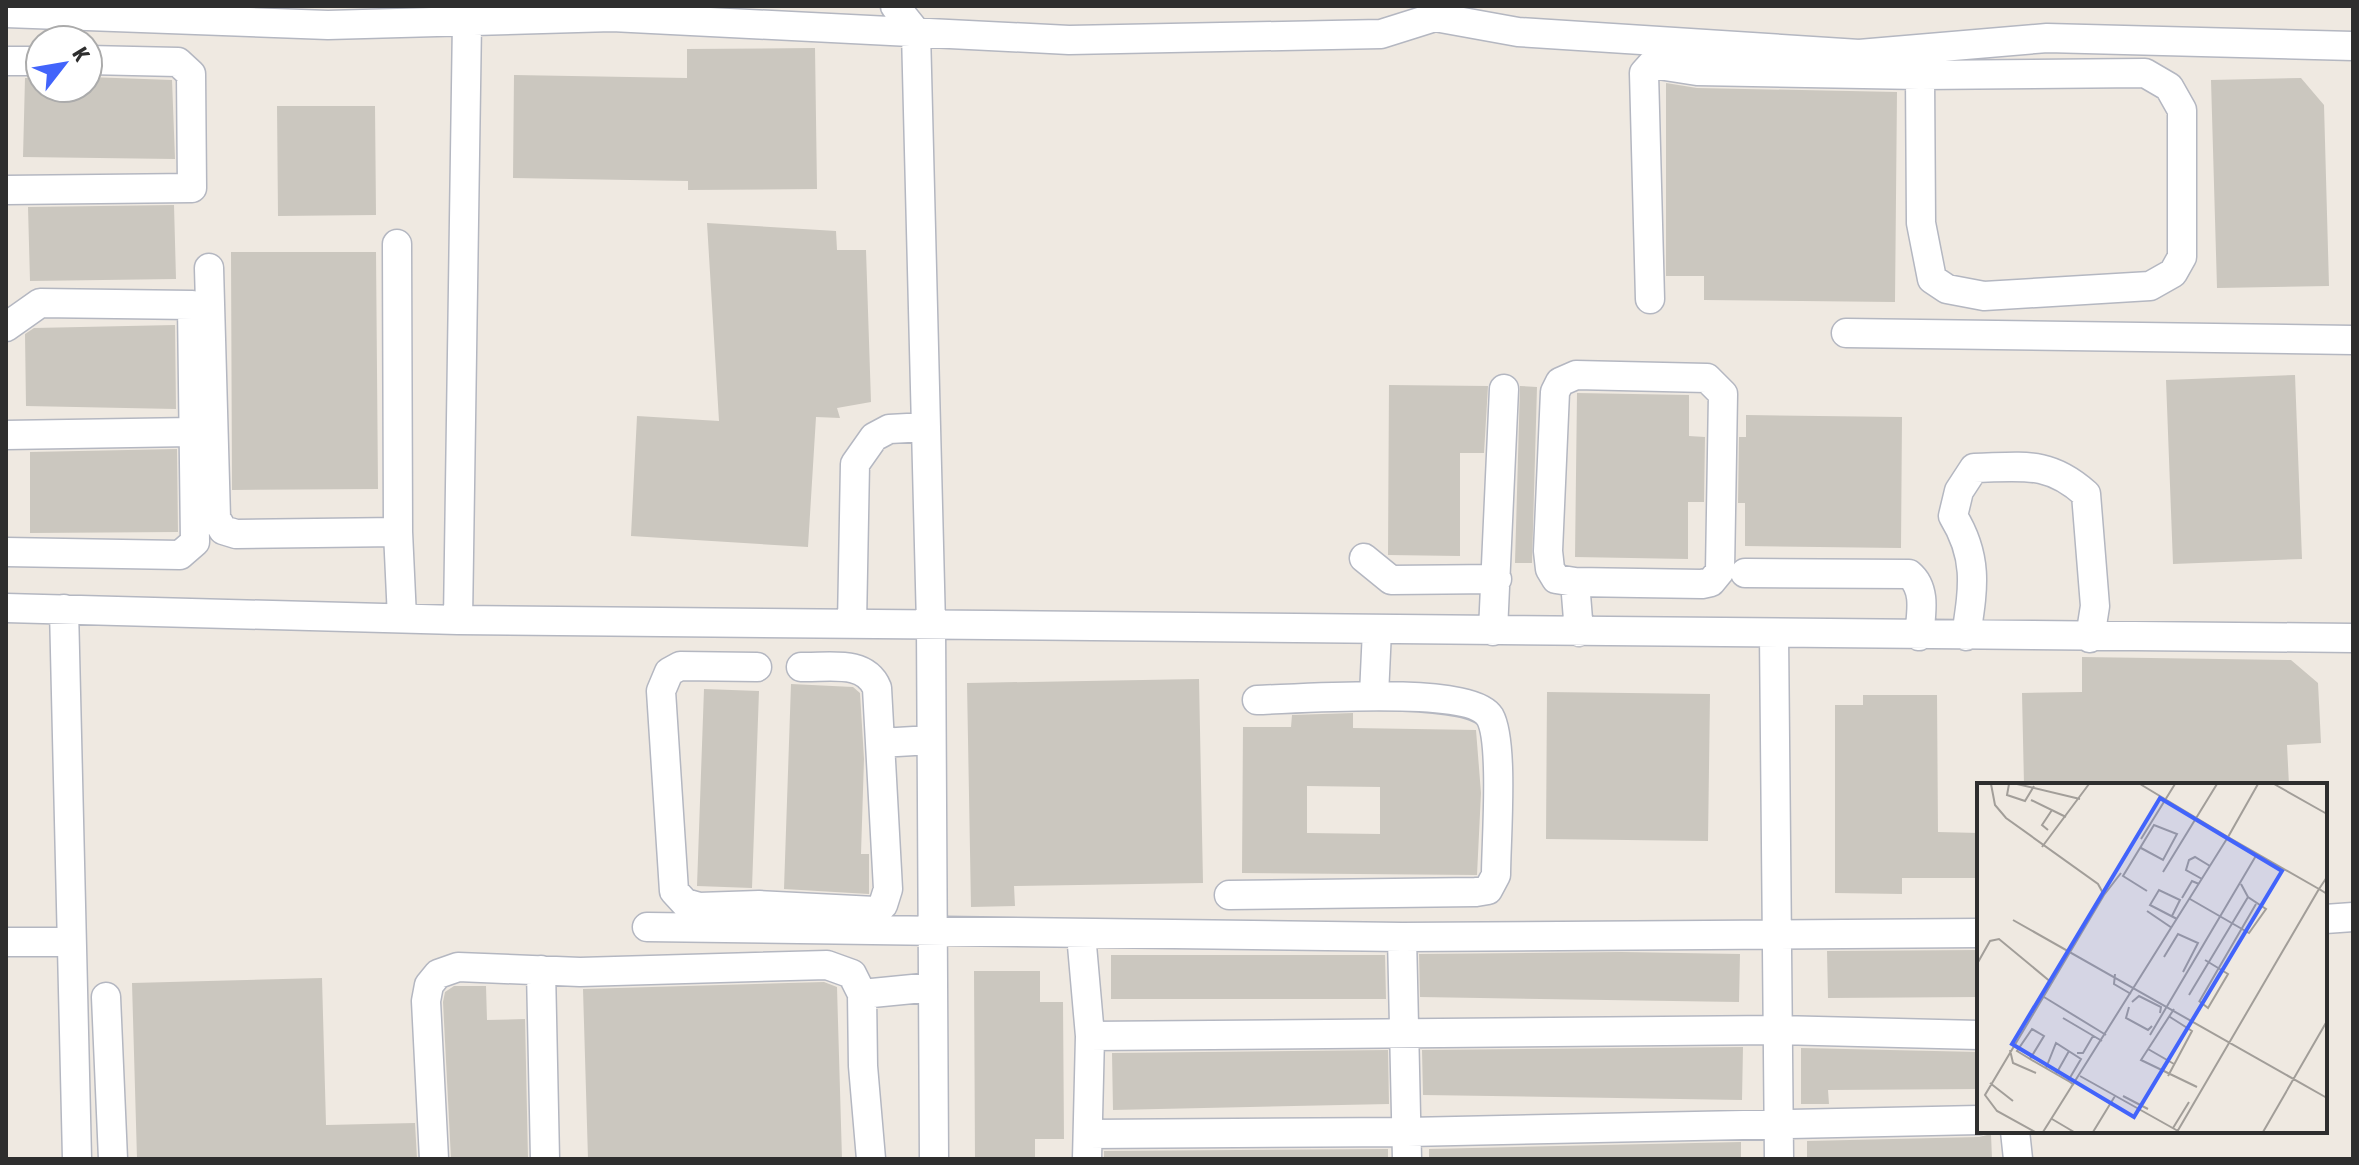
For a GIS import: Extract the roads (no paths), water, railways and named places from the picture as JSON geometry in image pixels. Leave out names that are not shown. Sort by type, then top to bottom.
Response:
[{"type":"street","points":[[895,6],[916,32],[931,625],[934,1159]]},
{"type":"street","points":[[6,13],[328,25],[467,21],[601,12],[1069,40],[1381,34],[1440,11],[1518,32],[1651,52],[1859,54],[2047,38],[2353,46]]},
{"type":"street","points":[[458,620],[467,21]]},
{"type":"street","points":[[1651,52],[1697,71],[1920,75],[2145,73],[2169,87],[2182,110],[2182,257],[2173,273],[2150,286],[1984,296],[1947,289],[1932,279],[1921,223],[1920,75]]},
{"type":"street","points":[[1650,299],[1644,73],[1651,52]]},
{"type":"street","points":[[6,190],[192,188],[191,74],[178,62],[104,60]]},
{"type":"street","points":[[397,244],[398,532],[402,618]]},
{"type":"street","points":[[209,268],[216,518],[223,530],[236,534],[398,532]]},
{"type":"street","points":[[6,327],[16,316],[40,303],[192,305],[195,542],[180,555],[6,552]]},
{"type":"street","points":[[1846,333],[2353,340]]},
{"type":"street","points":[[1576,375],[1707,378],[1723,394],[1720,571],[1711,582],[1702,584],[1575,582],[1556,579],[1550,569],[1555,392],[1560,382],[1576,375]]},
{"type":"street","points":[[1493,631],[1504,389]]},
{"type":"street","points":[[852,624],[855,464],[874,437],[889,429],[926,427]]},
{"type":"street","points":[[6,435],[192,432]]},
{"type":"street","points":[[1966,636],[1973,568],[1968,541],[1953,516],[1959,491],[1974,468],[2043,467],[2065,475],[2086,494],[2095,606],[2090,638]]},
{"type":"street","points":[[1364,558],[1391,580],[1497,579]]},
{"type":"street","points":[[1745,573],[1909,574],[1918,582],[1922,598],[1919,636]]},
{"type":"street","points":[[1575,582],[1579,632]]},
{"type":"street","points":[[6,608],[458,620],[2090,638],[2353,638]]},
{"type":"street","points":[[64,609],[69,942],[77,1159]]},
{"type":"street","points":[[1374,695],[1377,630]]},
{"type":"street","points":[[1774,634],[1774,934],[1779,1159]]},
{"type":"street","points":[[757,667],[680,666],[669,672],[661,691],[674,891],[685,903],[699,907],[759,905],[875,911],[883,905],[888,889],[877,688],[871,675],[861,669],[801,667]]},
{"type":"street","points":[[1229,895],[1488,890],[1496,875],[1496,742],[1490,717],[1475,703],[1374,695],[1257,700]]},
{"type":"street","points":[[880,743],[931,740]]},
{"type":"street","points":[[888,889],[932,888]]},
{"type":"street","points":[[2327,919],[2353,917]]},
{"type":"street","points":[[647,927],[932,928],[1081,934],[1402,937],[1977,933]]},
{"type":"street","points":[[1081,934],[1090,1036],[1088,1146],[1408,1145],[1776,1124],[1977,1120]]},
{"type":"street","points":[[1402,937],[1408,1145]]},
{"type":"street","points":[[6,942],[69,942]]},
{"type":"street","points":[[434,1159],[426,1001],[429,985],[438,974],[458,967],[541,970],[827,965],[852,974],[862,994],[863,1066],[871,1159]]},
{"type":"street","points":[[541,970],[545,1159]]},
{"type":"street","points":[[862,994],[933,987]]},
{"type":"street","points":[[106,997],[113,1159]]},
{"type":"street","points":[[1090,1036],[1776,1030],[1977,1035]]},
{"type":"street","points":[[2015,1133],[2018,1159]]}]
